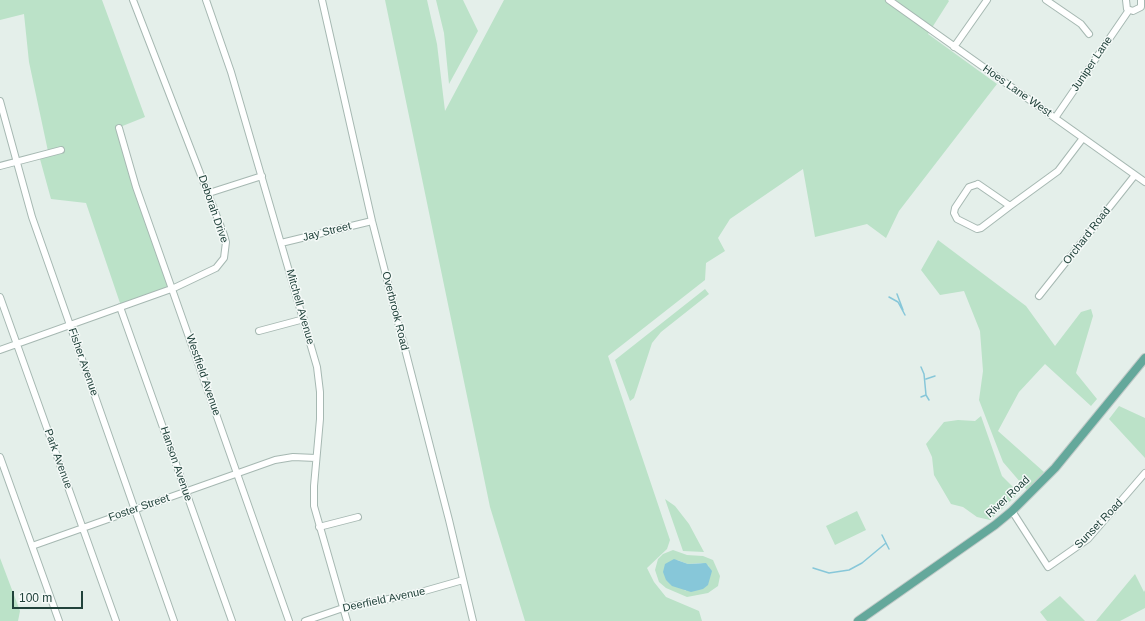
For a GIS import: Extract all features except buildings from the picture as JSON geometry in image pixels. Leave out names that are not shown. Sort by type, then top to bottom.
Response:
[{"type":"main road","name":"River Road","points":[[858,621],[1012,512],[1055,468],[1145,358]]},
{"type":"street","name":"Deborah Drive","points":[[0,350],[172,288],[216,268],[224,258],[226,242],[133,0]]},
{"type":"street","name":"Mitchell Avenue","points":[[206,0],[231,72],[317,368],[320,392],[314,506],[347,621]]},
{"type":"street","name":"Overbrook Road","points":[[322,0],[372,221],[463,580],[472,621]]},
{"type":"street","name":"Hoes Lane West","points":[[889,0],[1145,182]]},
{"type":"street","points":[[954,47],[987,0]]},
{"type":"street","points":[[1046,0],[1081,24],[1089,34]]},
{"type":"street","points":[[1126,0],[1126,6],[1129,10]]},
{"type":"street","name":"Juniper Lane","points":[[1055,118],[1129,10],[1133,11],[1138,9],[1141,4],[1141,0]]},
{"type":"street","name":"Fisher Avenue","points":[[0,101],[32,217],[174,621]]},
{"type":"street","name":"Westfield Avenue","points":[[119,128],[136,187],[290,621]]},
{"type":"street","points":[[1010,206],[983,187],[973,185],[969,187],[955,208],[954,213],[957,219],[977,229],[981,228],[1058,171],[1083,138]]},
{"type":"street","points":[[0,166],[61,150]]},
{"type":"street","name":"Orchard Road","points":[[1039,296],[1134,175]]},
{"type":"street","points":[[208,193],[262,176]]},
{"type":"street","name":"Jay Street","points":[[281,243],[372,221]]},
{"type":"street","name":"Park Avenue","points":[[0,297],[116,621]]},
{"type":"street","name":"Hanson Avenue","points":[[120,307],[232,621]]},
{"type":"street","points":[[259,331],[304,319]]},
{"type":"street","points":[[0,457],[59,621]]},
{"type":"street","name":"Foster Street","points":[[32,546],[275,460],[293,457],[316,458]]},
{"type":"street","name":"Sunset Road","points":[[1012,512],[1048,567],[1088,539],[1144,473]]},
{"type":"street","points":[[319,527],[358,517]]},
{"type":"street","name":"Deerfield Avenue","points":[[305,621],[343,608],[414,594],[463,580]]},
{"type":"green space","points":[[0,0],[102,0],[145,117],[120,127],[172,288],[121,306],[86,203],[51,199],[40,159],[49,156],[29,62],[24,14],[0,20]]},
{"type":"green space","points":[[385,0],[427,0],[437,44],[445,111],[504,0],[948,0],[949,1],[928,34],[997,84],[899,211],[886,238],[867,224],[815,237],[803,169],[730,219],[718,238],[725,251],[706,263],[705,280],[608,356],[670,540],[667,549],[647,568],[654,582],[666,597],[699,611],[702,621],[525,621],[490,507]]},
{"type":"green space","points":[[436,0],[463,0],[478,31],[449,84],[444,33]]},
{"type":"green space","points":[[938,240],[1026,306],[1055,346],[1081,312],[1091,309],[1093,316],[1076,373],[1097,399],[1091,406],[1045,364],[1019,392],[998,431],[1044,472],[1027,490],[1003,462],[979,400],[983,371],[980,331],[964,291],[940,295],[921,270]]},
{"type":"green space","points":[[705,289],[709,294],[661,332],[652,343],[634,398],[630,401],[615,360]]},
{"type":"green space","points":[[1119,406],[1145,418],[1145,458],[1109,419]]},
{"type":"green space","points":[[981,416],[1002,476],[1019,493],[990,520],[977,517],[963,507],[951,504],[934,475],[932,457],[926,444],[944,422],[958,420],[975,421]]},
{"type":"green space","points":[[665,499],[675,506],[689,524],[704,552],[683,551]]},
{"type":"green space","points":[[857,511],[866,530],[835,545],[826,526]]},
{"type":"green space","points":[[673,550],[687,555],[703,556],[713,560],[720,576],[718,586],[708,593],[687,597],[666,588],[659,582],[655,570],[658,559],[663,554]],"holes":[[[677,560],[688,564],[701,563],[709,566],[685,591]]]},
{"type":"green space","points":[[0,558],[20,611],[18,621],[0,621]]},
{"type":"green space","points":[[1135,574],[1144,592],[1145,590],[1145,608],[1120,621],[1096,621]]},
{"type":"green space","points":[[1060,596],[1085,621],[1047,621],[1040,612]]},
{"type":"water","points":[[674,559],[688,564],[706,563],[712,571],[708,585],[703,589],[691,592],[672,586],[666,580],[663,572],[665,564]]},
{"type":"waterway","points":[[897,294],[903,310]]},
{"type":"waterway","points":[[889,297],[898,302],[905,315]]},
{"type":"waterway","points":[[921,367],[924,374],[926,395],[929,400]]},
{"type":"waterway","points":[[926,379],[935,376]]},
{"type":"waterway","points":[[921,397],[926,395]]},
{"type":"waterway","points":[[882,535],[889,549]]},
{"type":"waterway","points":[[813,568],[829,573],[849,570],[862,563],[886,543]]}]
